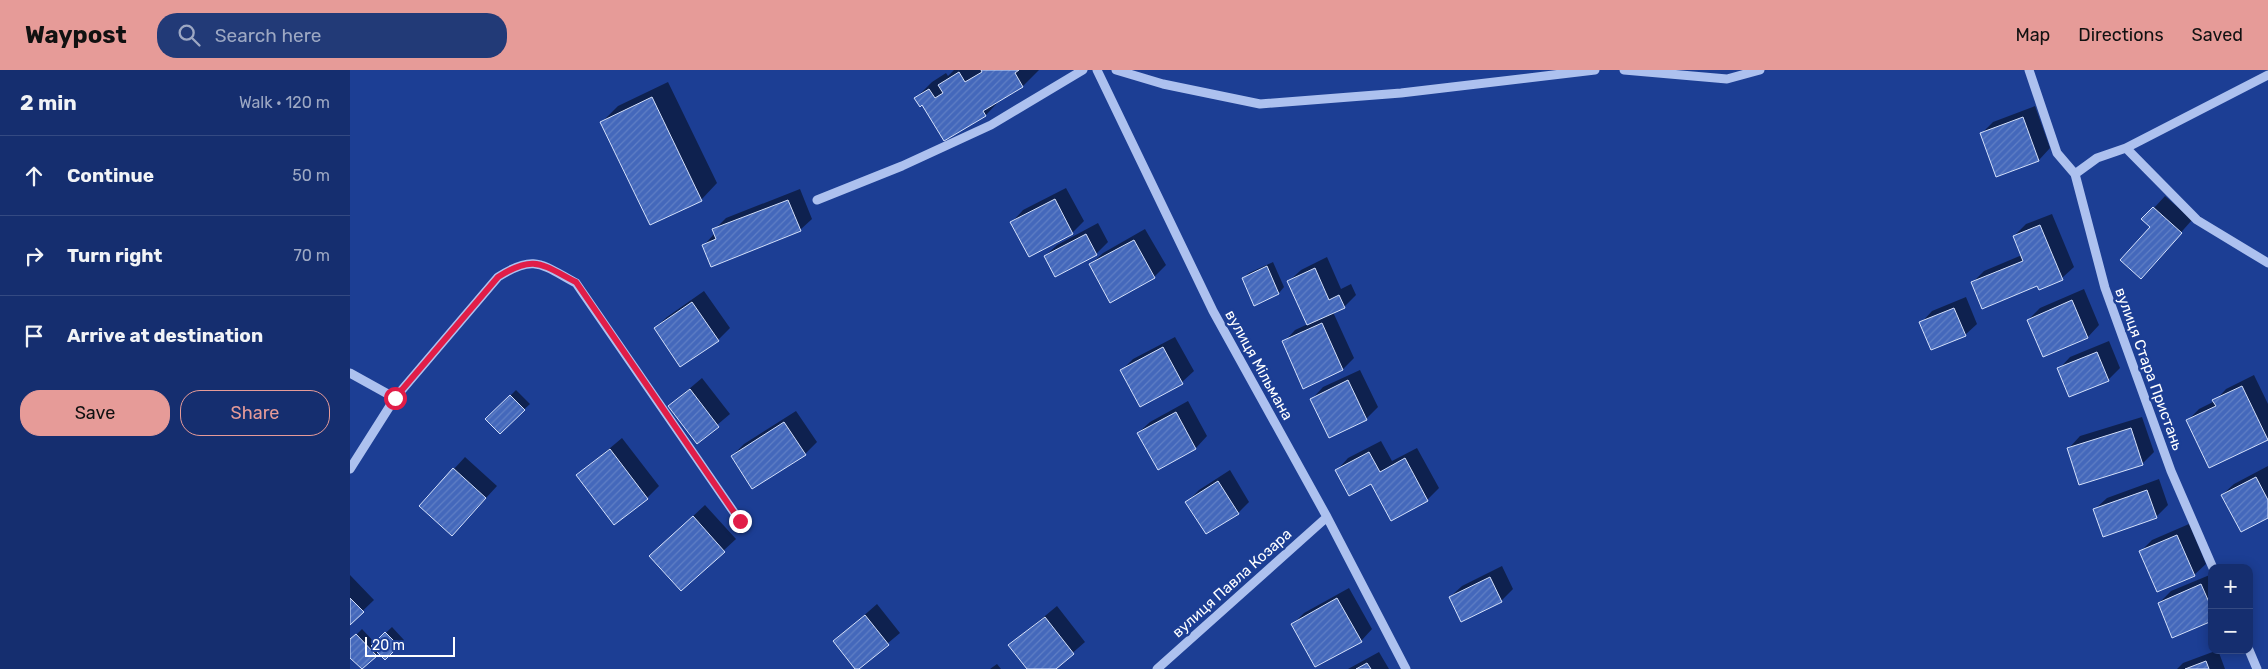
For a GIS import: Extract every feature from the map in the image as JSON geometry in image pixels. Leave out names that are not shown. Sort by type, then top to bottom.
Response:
[{"type":"street","points":[[817,200],[902,166],[991,125],[1083,70]]},
{"type":"street","name":"вулиця Мільмана","points":[[1097,70],[1213,311],[1326,517],[1406,669]]},
{"type":"street","points":[[1116,70],[1163,84],[1260,104],[1401,93],[1594,70]]},
{"type":"street","points":[[1624,70],[1727,79],[1760,70]]},
{"type":"street","points":[[2028,70],[2057,153],[2075,174],[2097,158],[2126,148],[2268,76]]},
{"type":"street","points":[[2126,148],[2198,220],[2268,264]]},
{"type":"street","name":"вулиця Стара Пристань","points":[[2075,174],[2105,288],[2171,471],[2211,564]]},
{"type":"street","points":[[350,469],[395,398],[498,277],[517,265],[540,264],[576,282],[740,521]]},
{"type":"street","points":[[350,373],[395,398]]},
{"type":"street","name":"вулиця Павла Козара","points":[[1157,669],[1326,517]]},
{"type":"street","points":[[2251,654],[2258,669]]},
{"type":"building","points":[[981,70],[1019,70],[1015,73],[1023,87],[983,111],[986,116],[944,141],[922,105],[920,107],[914,98],[929,89],[935,98],[943,93],[938,85],[959,72],[965,82],[982,72]]},
{"type":"building","points":[[652,97],[702,201],[650,225],[600,122]]},
{"type":"building","points":[[2023,117],[2039,161],[1996,177],[1980,133]]},
{"type":"building","points":[[1055,199],[1073,234],[1029,257],[1010,222]]},
{"type":"building","points":[[788,200],[801,231],[711,267],[702,245],[716,239],[712,229]]},
{"type":"building","points":[[2153,207],[2182,233],[2141,279],[2120,260],[2150,227],[2141,219]]},
{"type":"building","points":[[2040,225],[2063,280],[2039,290],[2037,286],[1982,309],[1971,282],[2023,261],[2013,236]]},
{"type":"building","points":[[1086,234],[1097,255],[1055,277],[1044,256]]},
{"type":"building","points":[[1134,240],[1155,278],[1110,303],[1089,264]]},
{"type":"building","points":[[1267,266],[1279,294],[1254,306],[1242,278]]},
{"type":"building","points":[[1315,268],[1329,300],[1339,295],[1345,308],[1307,325],[1287,281]]},
{"type":"building","points":[[2072,300],[2088,338],[2043,357],[2027,320]]},
{"type":"building","points":[[692,302],[719,341],[680,367],[654,328]]},
{"type":"building","points":[[1954,308],[1966,336],[1931,350],[1919,322]]},
{"type":"building","points":[[1322,323],[1343,370],[1303,389],[1282,341]]},
{"type":"building","points":[[1163,347],[1183,384],[1140,407],[1120,370]]},
{"type":"building","points":[[2097,352],[2109,381],[2069,397],[2057,368]]},
{"type":"building","points":[[1348,380],[1367,420],[1329,438],[1310,399]]},
{"type":"building","points":[[2242,386],[2268,440],[2209,468],[2186,420],[2216,406],[2212,400]]},
{"type":"building","points":[[690,389],[719,427],[697,444],[668,406]]},
{"type":"building","points":[[510,395],[525,410],[500,434],[485,419]]},
{"type":"building","points":[[1176,412],[1196,449],[1158,470],[1137,433]]},
{"type":"building","points":[[784,422],[806,455],[752,489],[731,456]]},
{"type":"building","points":[[2131,428],[2143,465],[2079,485],[2067,448]]},
{"type":"building","points":[[610,449],[648,499],[614,525],[576,475]]},
{"type":"building","points":[[1369,452],[1380,472],[1405,458],[1428,501],[1391,521],[1371,484],[1349,496],[1335,470]]},
{"type":"building","points":[[453,468],[486,498],[452,536],[419,506]]},
{"type":"building","points":[[2256,477],[2268,500],[2268,518],[2241,532],[2221,495]]},
{"type":"building","points":[[1218,481],[1239,514],[1206,534],[1185,502]]},
{"type":"building","points":[[2147,490],[2157,518],[2103,537],[2093,509]]},
{"type":"building","points":[[693,516],[725,552],[681,591],[649,556]]},
{"type":"building","points":[[2177,535],[2195,576],[2157,592],[2139,551]]},
{"type":"building","points":[[1490,577],[1502,602],[1461,622],[1449,597]]},
{"type":"building","points":[[2201,584],[2208,600],[2208,623],[2172,638],[2158,603]]},
{"type":"building","points":[[350,598],[364,612],[350,625]]},
{"type":"building","points":[[1337,598],[1362,642],[1315,667],[1291,624]]},
{"type":"building","points":[[865,615],[889,645],[859,669],[855,669],[833,641]]},
{"type":"building","points":[[1045,617],[1074,654],[1056,669],[1027,669],[1008,645]]},
{"type":"building","points":[[385,632],[399,646],[385,660],[371,646]]},
{"type":"building","points":[[356,634],[377,656],[362,669],[350,658],[350,639]]},
{"type":"building","points":[[2206,661],[2209,669],[2185,669]]},
{"type":"building","points":[[1367,663],[1371,669],[1356,669]]},
{"type":"route","points":[[395,398],[498,277],[517,265],[540,264],[576,282],[740,521]]}]
